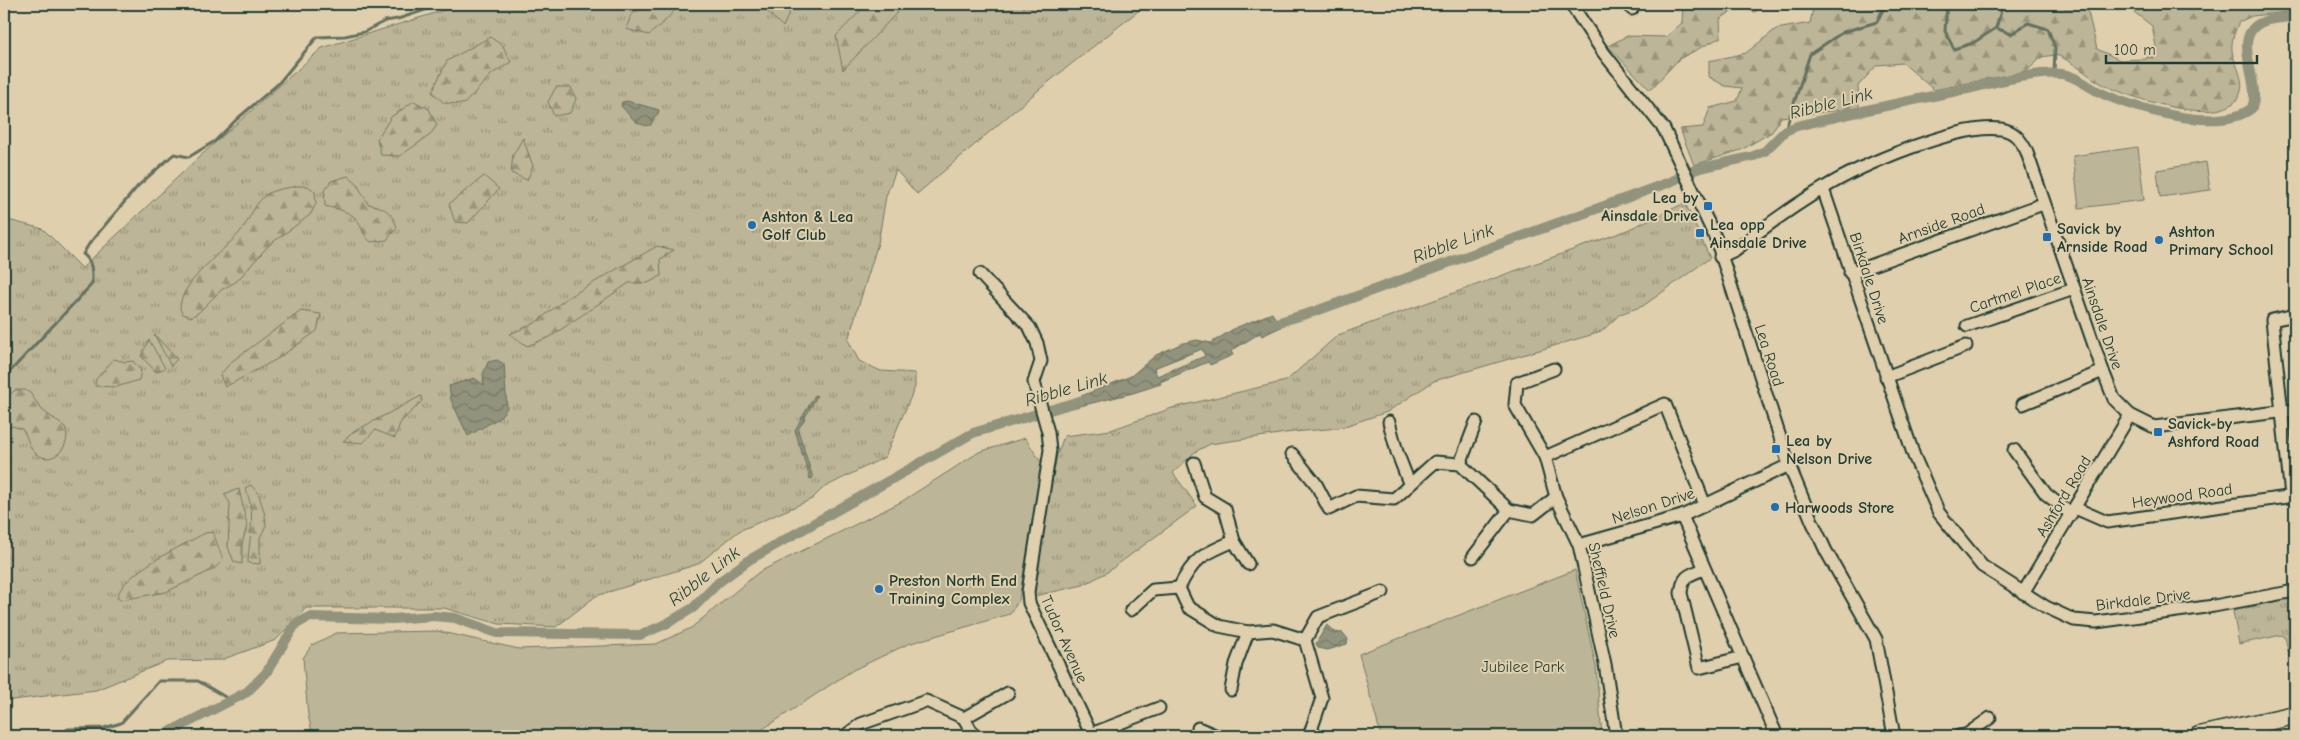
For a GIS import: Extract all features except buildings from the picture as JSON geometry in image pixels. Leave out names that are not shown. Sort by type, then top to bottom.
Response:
[{"type":"highway","points":[[2199,736],[2295,715]]},
{"type":"street","name":"Lea Road","points":[[1571,4],[1603,52],[1653,113],[1681,162],[1716,240],[1789,465],[1826,551],[1876,639],[1894,736]]},
{"type":"street","name":"Ainsdale Drive","points":[[1720,257],[1735,250],[1823,189],[1867,166],[1922,145],[1970,132],[2001,129],[2013,133],[2022,142],[2102,372],[2114,399],[2130,415],[2154,427],[2295,410]]},
{"type":"street","name":"Birkdale Drive","points":[[1823,189],[1850,273],[1914,456],[1940,513],[1982,566],[2023,593],[2074,620],[2096,622],[2214,606],[2295,591]]},
{"type":"street","name":"Arnside Road","points":[[1850,273],[2043,204]]},
{"type":"street","name":"Tudor Avenue","points":[[980,274],[1030,328],[1034,335],[1041,361],[1034,382],[1050,450],[1028,592],[1029,604],[1092,735]]},
{"type":"street","name":"Cartmel Place","points":[[1967,326],[2074,289]]},
{"type":"street","points":[[2293,496],[2281,412],[2272,320],[2295,315]]},
{"type":"street","points":[[1886,377],[1966,346]]},
{"type":"street","name":"Sheffield Drive","points":[[1554,369],[1516,382],[1515,404],[1545,457],[1556,497],[1579,545],[1605,664],[1616,736]]},
{"type":"street","points":[[2023,404],[2102,372]]},
{"type":"street","points":[[1545,457],[1665,404],[1706,505]]},
{"type":"street","name":"Ashford Road","points":[[2023,593],[2130,415]]},
{"type":"street","points":[[1389,422],[1397,452],[1409,483]]},
{"type":"street","points":[[1460,464],[1476,422]]},
{"type":"street","name":"Heywood Road","points":[[2014,450],[2046,494],[2073,511],[2107,522],[2293,496]]},
{"type":"street","points":[[1292,454],[1316,484],[1329,509],[1356,496],[1394,499],[1409,483],[1435,462],[1460,464],[1509,510],[1533,515],[1556,497]]},
{"type":"street","points":[[1194,463],[1205,497],[1225,509],[1234,541],[1248,564]]},
{"type":"street","name":"Nelson Drive","points":[[1579,545],[1682,516],[1789,465]]},
{"type":"street","points":[[1473,557],[1509,510]]},
{"type":"street","points":[[1682,516],[1777,736]]},
{"type":"street","points":[[1179,588],[1187,571],[1201,556],[1234,541]]},
{"type":"street","points":[[1704,569],[1690,574],[1683,580],[1680,592],[1699,668],[1743,658]]},
{"type":"street","points":[[1131,610],[1153,590],[1179,588]]},
{"type":"street","points":[[1179,588],[1188,607],[1219,626],[1248,632],[1273,630],[1305,640]]},
{"type":"street","points":[[1309,736],[1322,698],[1305,640],[1318,617],[1383,592]]},
{"type":"street","points":[[1231,690],[1236,664],[1248,632]]},
{"type":"street","points":[[964,718],[1008,693]]},
{"type":"street","points":[[846,736],[861,724],[926,701],[964,718],[974,736]]},
{"type":"street","points":[[1092,735],[1159,708]]},
{"type":"street","points":[[1959,736],[1966,735],[1990,718]]},
{"type":"street","points":[[1198,728],[1218,736]]},
{"type":"green space","name":"Ashton & Lea Golf Club","points":[[457,4],[1147,4],[1041,88],[917,194],[896,170],[886,196],[878,243],[848,340],[859,361],[881,371],[915,373],[915,387],[885,457],[823,488],[812,499],[739,531],[698,564],[596,596],[556,627],[499,624],[444,608],[306,608],[276,640],[221,660],[167,661],[96,690],[4,701],[4,219],[43,229],[82,268],[199,157],[322,48],[451,8]]},
{"type":"green space","points":[[648,4],[680,4],[649,35],[626,29],[631,15]]},
{"type":"green space","points":[[768,4],[793,4],[783,27],[764,8]]},
{"type":"green space","points":[[867,4],[905,4],[843,70],[836,36]]},
{"type":"green space","points":[[1683,4],[1769,4],[1754,12],[1740,6],[1720,19],[1721,37],[1679,59],[1650,90],[1608,46],[1627,36],[1666,37],[1682,23]]},
{"type":"green space","points":[[1814,4],[2086,4],[2097,49],[2120,60],[2146,59],[2156,46],[2152,26],[2134,12],[2131,4],[2295,4],[2295,11],[2252,16],[2239,22],[2233,39],[2232,51],[2242,86],[2238,98],[2228,107],[2212,110],[2193,110],[2151,102],[2102,84],[2072,63],[2057,56],[2042,57],[2027,71],[1934,90],[1903,63],[1877,65],[1858,86],[1859,108],[1781,117],[1772,132],[1741,150],[1694,165],[1680,129],[1703,127],[1710,108],[1737,101],[1742,88],[1725,86],[1709,77],[1709,61],[1746,53],[1776,29],[1810,23]]},
{"type":"green space","points":[[490,37],[503,46],[511,62],[493,73],[464,104],[444,103],[432,92],[447,61]]},
{"type":"green space","points":[[556,87],[571,87],[576,99],[570,113],[554,116],[548,102]]},
{"type":"green space","points":[[414,101],[429,109],[437,125],[430,135],[400,156],[381,155],[377,139],[391,117]]},
{"type":"green space","points":[[523,138],[533,166],[527,180],[511,173],[513,155]]},
{"type":"green space","points":[[2138,147],[2144,200],[2079,208],[2073,156]]},
{"type":"green space","points":[[2206,162],[2210,190],[2160,197],[2157,170]]},
{"type":"green space","points":[[348,176],[357,184],[368,204],[383,208],[392,217],[397,227],[387,240],[371,242],[355,218],[343,211],[325,206],[324,191],[331,181]]},
{"type":"green space","points":[[484,176],[499,189],[468,223],[455,222],[449,204]]},
{"type":"green space","points":[[297,186],[308,186],[315,192],[316,204],[310,215],[269,245],[237,281],[221,290],[198,313],[191,317],[183,314],[180,309],[182,299],[194,278],[240,232],[255,207],[263,198],[274,191]]},
{"type":"green space","points":[[1685,203],[1710,258],[1643,306],[1620,314],[1601,332],[1434,381],[1387,412],[1339,428],[1293,432],[1210,444],[1195,452],[1173,473],[1197,506],[1106,573],[1083,585],[1035,596],[1034,574],[1057,455],[1064,436],[1111,430],[1172,408],[1286,381],[1338,335],[1625,231]]},
{"type":"green space","points":[[657,246],[674,250],[660,259],[661,276],[648,283],[629,283],[550,337],[527,346],[510,334],[535,323],[567,298]]},
{"type":"green space","points":[[301,311],[321,314],[317,331],[277,359],[225,387],[220,375],[231,362]]},
{"type":"green space","points":[[154,334],[177,359],[171,366]]},
{"type":"green space","points":[[149,340],[165,368],[156,372],[141,356]]},
{"type":"green space","points":[[114,359],[125,362],[133,361],[141,371],[139,380],[116,387],[95,386],[96,379]]},
{"type":"green space","points":[[15,390],[25,390],[30,393],[42,410],[65,427],[67,434],[64,447],[55,456],[48,458],[35,453],[22,429],[12,426],[4,431],[4,400]]},
{"type":"green space","points":[[421,396],[422,401],[400,423],[395,438],[375,430],[363,443],[343,441],[355,431]]},
{"type":"green space","name":"Preston North End Training Complex","points":[[1025,438],[1043,465],[1019,600],[1010,614],[908,644],[853,670],[760,731],[744,736],[313,736],[308,715],[303,658],[312,645],[336,633],[437,631],[519,649],[656,644],[691,628],[759,572],[901,502],[979,452]]},
{"type":"green space","points":[[251,485],[259,495],[265,515],[266,525],[260,538],[260,564],[248,563],[251,506],[245,488]]},
{"type":"green space","points":[[239,489],[247,525],[242,544],[242,564],[234,562],[228,547],[230,503],[224,494]]},
{"type":"green space","points":[[213,532],[223,560],[214,569],[166,592],[121,600],[117,598],[129,579],[141,570],[169,552],[205,533]]},
{"type":"green space","name":"Jubilee Park","points":[[1575,570],[1596,667],[1602,736],[1381,736],[1359,654]]},
{"type":"green space","points":[[2295,597],[2295,684],[2285,637],[2282,635],[2239,644],[2233,611]]},
{"type":"water","points":[[1921,95],[1924,98],[1923,101],[1885,109],[1887,105],[1884,102]]},
{"type":"water","points":[[627,101],[659,110],[651,125],[642,125],[631,117],[621,106],[622,102]]},
{"type":"water","points":[[1272,313],[1281,327],[1262,336],[1260,333],[1231,351],[1233,355],[1210,365],[1208,362],[1160,382],[1161,384],[1072,408],[1064,403],[1131,376],[1156,355],[1183,343],[1197,340],[1211,343],[1235,328]],"holes":[[[1202,349],[1205,356],[1157,376],[1154,368]]]},
{"type":"water","points":[[497,360],[504,364],[507,408],[499,418],[468,436],[451,400],[449,386],[474,378],[484,385],[483,374],[488,362]]},
{"type":"water","points":[[815,395],[817,396],[798,430],[813,478],[810,479],[795,430]]},
{"type":"water","points":[[1327,625],[1334,632],[1343,633],[1348,639],[1347,644],[1328,650],[1318,648],[1316,643]]},
{"type":"water","points":[[177,723],[183,732],[175,736],[155,736]]},
{"type":"waterway","points":[[4,378],[92,284],[89,260],[83,254],[89,244],[138,186],[174,154],[189,157],[215,141],[237,119],[278,84],[317,37],[345,36],[364,32],[385,21],[398,19],[443,4]]},
{"type":"waterway","points":[[1785,131],[1810,54],[1843,32],[1877,22],[1883,9],[1878,4]]},
{"type":"waterway","points":[[1947,4],[1945,31],[1954,49],[1973,43],[1996,28]]},
{"type":"waterway","points":[[2003,4],[1996,28],[2011,34],[2028,23],[2048,29],[2055,48],[2054,74]]},
{"type":"waterway","name":"Ribble Link","points":[[1266,326],[1316,311],[1670,182],[1697,169],[1754,156],[1765,151],[1785,131],[1797,126],[1884,106],[2017,78],[2052,73],[2072,77],[2114,99],[2154,111],[2199,119],[2220,119],[2238,115],[2252,108],[2254,97],[2247,46],[2249,35],[2255,26],[2268,20],[2295,16]]},
{"type":"waterway","name":"Ribble Link","points":[[162,736],[247,692],[266,673],[295,625],[309,617],[392,619],[434,616],[455,618],[497,633],[640,635],[666,624],[693,608],[719,582],[749,560],[973,433],[1080,401]]},
{"type":"waterway","points":[[60,736],[68,729],[104,728],[121,723],[159,681],[198,681],[232,701]]},
{"type":"place","name":"Lea by Ainsdale Drive","points":[[1708,206]]},
{"type":"place","name":"Ashton & Lea Golf Club","points":[[752,225]]},
{"type":"place","name":"Lea opp Ainsdale Drive","points":[[1700,233]]},
{"type":"place","name":"Savick by Arnside Road","points":[[2047,237]]},
{"type":"place","name":"Ashton Primary School","points":[[2159,240]]},
{"type":"place","name":"Savick by Ashford Road","points":[[2158,432]]},
{"type":"place","name":"Lea by Nelson Drive","points":[[1776,449]]},
{"type":"place","name":"Harwoods Store","points":[[1775,507]]},
{"type":"place","name":"Preston North End Training Complex","points":[[879,589]]}]
